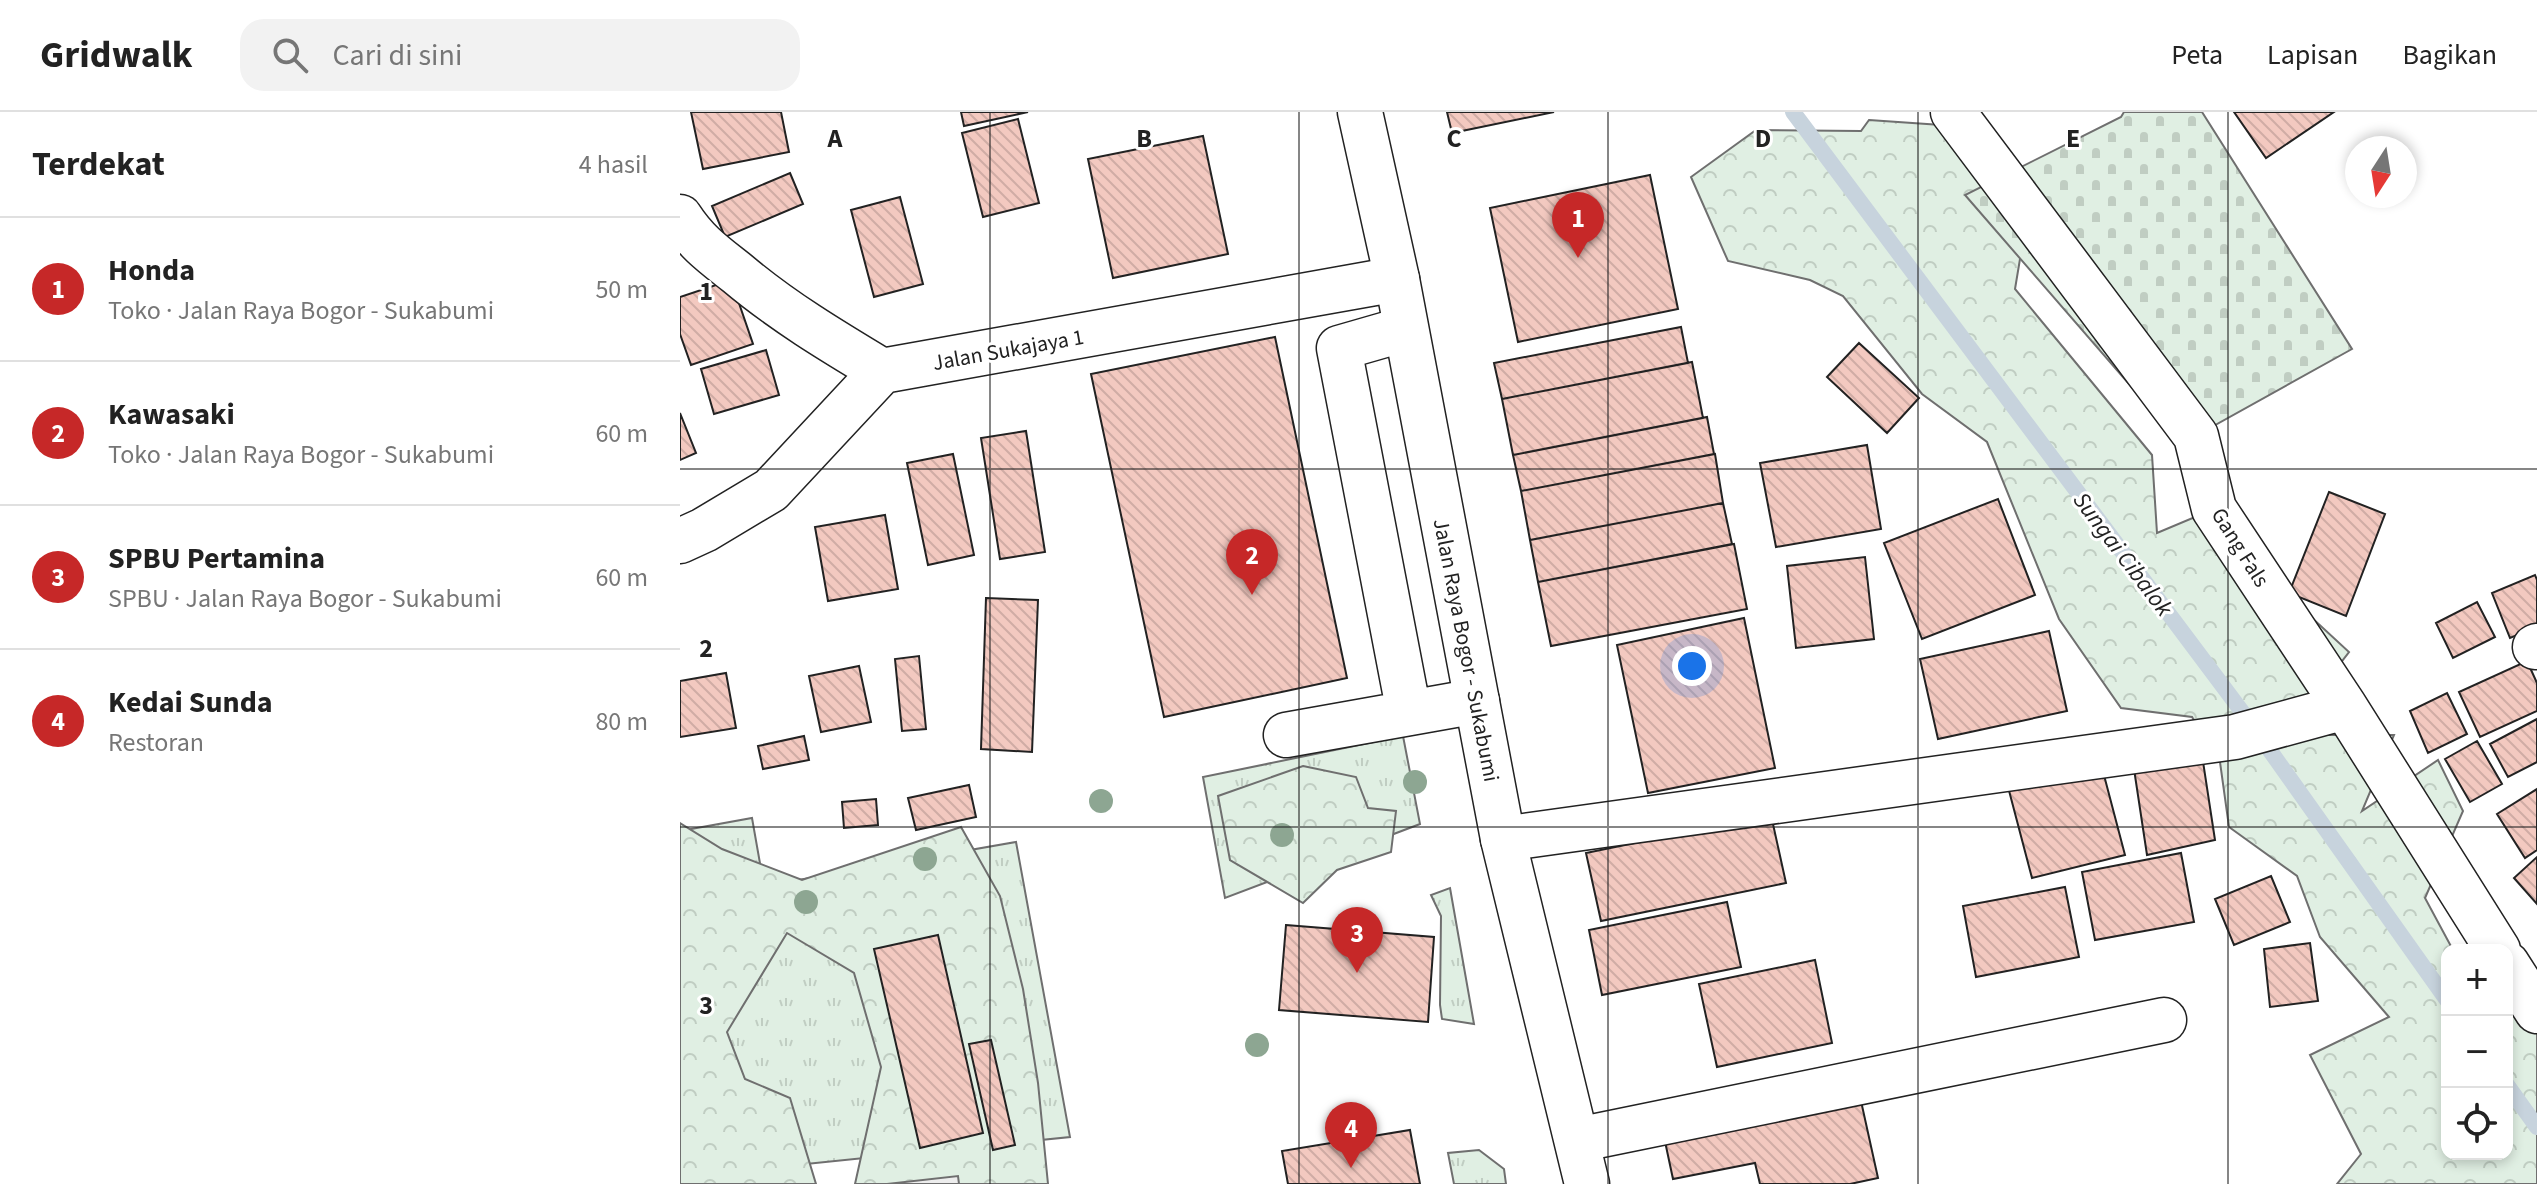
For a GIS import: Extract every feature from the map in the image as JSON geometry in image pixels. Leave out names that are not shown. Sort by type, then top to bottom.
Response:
[{"type":"main road","name":"Jalan Raya Bogor - Sukabumi","points":[[1360,112],[1397,279],[1503,839],[1587,1184]]},
{"type":"main road","name":"Gang Fals","points":[[1953,112],[2196,436],[2214,509],[2330,711],[2494,944]]},
{"type":"main road","points":[[680,217],[695,239],[756,289],[802,323],[882,371],[771,490],[680,541]]},
{"type":"main road","name":"Jalan Sukajaya 1","points":[[882,371],[1397,279]]},
{"type":"main road","points":[[1405,329],[1339,348],[1409,713]]},
{"type":"main road","points":[[1286,735],[1477,701]]},
{"type":"main road","points":[[1503,839],[2235,737],[2330,711]]},
{"type":"main road","points":[[2513,973],[2537,1011]]},
{"type":"main road","points":[[1577,1140],[2164,1020]]},
{"type":"green space","points":[[2124,112],[2202,112],[2352,349],[2181,444],[1965,195],[2121,117]]},
{"type":"green space","points":[[1869,120],[1970,127],[2027,217],[2015,289],[2152,455],[2157,533],[2214,509],[2283,591],[2349,652],[2285,735],[2394,735],[2362,811],[2438,760],[2463,811],[2425,898],[2450,944],[2441,944],[2441,1160],[2513,1160],[2513,968],[2537,975],[2537,1184],[2337,1184],[2361,1154],[2310,1055],[2389,1017],[2320,937],[2297,876],[2229,827],[2220,762],[2192,717],[2121,708],[2059,619],[1987,442],[1922,394],[1843,296],[1810,280],[1728,261],[1691,177],[1756,130],[1861,131]]},
{"type":"green space","points":[[1403,736],[1420,824],[1225,898],[1203,777]]},
{"type":"green space","points":[[1303,766],[1356,777],[1368,808],[1396,811],[1391,852],[1337,870],[1303,903],[1230,860],[1218,796]]},
{"type":"green space","points":[[752,818],[764,886],[1016,842],[1070,1137],[680,1177],[680,831]]},
{"type":"green space","points":[[680,823],[722,849],[802,880],[961,827],[1000,896],[1023,989],[1038,1083],[1048,1184],[855,1184],[881,1067],[854,973],[787,933],[727,1032],[745,1079],[790,1098],[816,1184],[680,1184]]},
{"type":"green space","points":[[1450,888],[1474,1024],[1442,1019],[1441,916],[1431,895]]},
{"type":"green space","points":[[1479,1150],[1504,1169],[1506,1184],[1454,1184],[1448,1153]]},
{"type":"shaded area","points":[[958,1176],[959,1184],[887,1184]]},
{"type":"building","points":[[691,112],[781,112],[789,152],[703,169]]},
{"type":"building","points":[[961,112],[1028,112],[964,126]]},
{"type":"building","points":[[1447,112],[1554,112],[1452,133]]},
{"type":"building","points":[[2234,112],[2334,112],[2266,158]]},
{"type":"building","points":[[1018,119],[1039,203],[983,217],[962,133]]},
{"type":"building","points":[[1203,136],[1228,254],[1113,278],[1088,159]]},
{"type":"building","points":[[790,173],[803,204],[725,237],[712,206]]},
{"type":"building","points":[[1650,175],[1678,309],[1518,342],[1490,208]]},
{"type":"building","points":[[900,197],[923,284],[874,297],[851,210]]},
{"type":"building","points":[[731,280],[753,344],[691,365],[680,334],[680,297]]},
{"type":"building","points":[[1681,327],[1688,363],[1502,399],[1494,363]]},
{"type":"building","points":[[1275,337],[1347,678],[1164,717],[1091,374]]},
{"type":"building","points":[[1859,343],[1919,398],[1887,433],[1827,377]]},
{"type":"building","points":[[766,350],[779,395],[714,414],[701,369]]},
{"type":"building","points":[[1692,362],[1703,418],[1513,455],[1502,399]]},
{"type":"building","points":[[680,413],[696,453],[680,460]]},
{"type":"building","points":[[1707,417],[1714,454],[1521,491],[1513,455]]},
{"type":"building","points":[[1026,431],[1045,552],[1000,559],[981,438]]},
{"type":"building","points":[[1867,445],[1881,529],[1776,547],[1760,463]]},
{"type":"building","points":[[953,454],[974,555],[928,565],[907,463]]},
{"type":"building","points":[[1715,454],[1723,503],[1530,540],[1521,491]]},
{"type":"building","points":[[2329,492],[2385,514],[2346,616],[2289,593]]},
{"type":"building","points":[[1998,499],[2035,595],[1922,639],[1884,543]]},
{"type":"building","points":[[1723,503],[1732,544],[1538,582],[1530,540]]},
{"type":"building","points":[[885,515],[898,589],[828,601],[815,527]]},
{"type":"building","points":[[1734,544],[1747,609],[1551,646],[1538,582]]},
{"type":"building","points":[[1865,557],[1874,639],[1796,648],[1787,566]]},
{"type":"building","points":[[2535,575],[2537,627],[2510,638],[2492,593]]},
{"type":"building","points":[[986,598],[1038,600],[1032,752],[981,749]]},
{"type":"building","points":[[2477,602],[2495,637],[2453,658],[2436,623]]},
{"type":"building","points":[[1744,618],[1775,768],[1648,793],[1617,645]]},
{"type":"building","points":[[2049,631],[2067,711],[1938,739],[1920,659]]},
{"type":"building","points":[[919,656],[926,729],[902,731],[895,659]]},
{"type":"building","points":[[2527,661],[2537,683],[2537,711],[2480,737],[2459,692]]},
{"type":"building","points":[[859,666],[871,722],[821,732],[809,676]]},
{"type":"building","points":[[726,673],[736,728],[680,737],[680,681]]},
{"type":"building","points":[[2447,693],[2467,734],[2428,753],[2410,711]]},
{"type":"building","points":[[2537,719],[2537,762],[2508,777],[2490,744]]},
{"type":"building","points":[[804,736],[809,760],[763,769],[758,746]]},
{"type":"building","points":[[2477,741],[2502,784],[2470,802],[2445,759]]},
{"type":"building","points":[[2202,755],[2215,840],[2147,855],[2134,769]]},
{"type":"building","points":[[2100,760],[2125,855],[2032,878],[2007,783]]},
{"type":"building","points":[[969,785],[976,817],[916,830],[908,798]]},
{"type":"building","points":[[2537,789],[2537,850],[2525,858],[2497,814]]},
{"type":"building","points":[[876,799],[878,825],[844,828],[842,802]]},
{"type":"building","points":[[1771,815],[1786,883],[1601,921],[1586,853]]},
{"type":"building","points":[[2181,853],[2194,922],[2095,940],[2082,872]]},
{"type":"building","points":[[2537,857],[2537,904],[2514,878]]},
{"type":"building","points":[[2271,876],[2290,922],[2234,945],[2215,899]]},
{"type":"building","points":[[2065,887],[2079,957],[1976,977],[1963,906]]},
{"type":"building","points":[[1727,902],[1741,967],[1602,995],[1589,930]]},
{"type":"building","points":[[1286,925],[1434,937],[1428,1022],[1279,1010]]},
{"type":"building","points":[[938,935],[983,1133],[920,1148],[874,949]]},
{"type":"building","points":[[2310,943],[2318,1001],[2270,1007],[2264,949]]},
{"type":"building","points":[[1815,960],[1832,1043],[1717,1067],[1699,984]]},
{"type":"building","points":[[991,1040],[1015,1145],[993,1150],[969,1044]]},
{"type":"building","points":[[1859,1092],[1878,1178],[1850,1184],[1760,1184],[1755,1163],[1673,1179],[1663,1132]]},
{"type":"building","points":[[1410,1130],[1420,1184],[1288,1184],[1282,1151]]},
{"type":"waterway","name":"Sungai Cibalok","points":[[1793,112],[2249,721],[2441,992]]},
{"type":"waterway","name":"Sungai Cibalok","points":[[2509,1088],[2537,1127]]},
{"type":"place","name":"Honda","points":[[1578,258]]},
{"type":"place","name":"Kawasaki","points":[[1252,595]]},
{"type":"place","name":"SPBU Pertamina","points":[[1357,973]]},
{"type":"place","name":"Kedai Sunda","points":[[1351,1168]]}]
